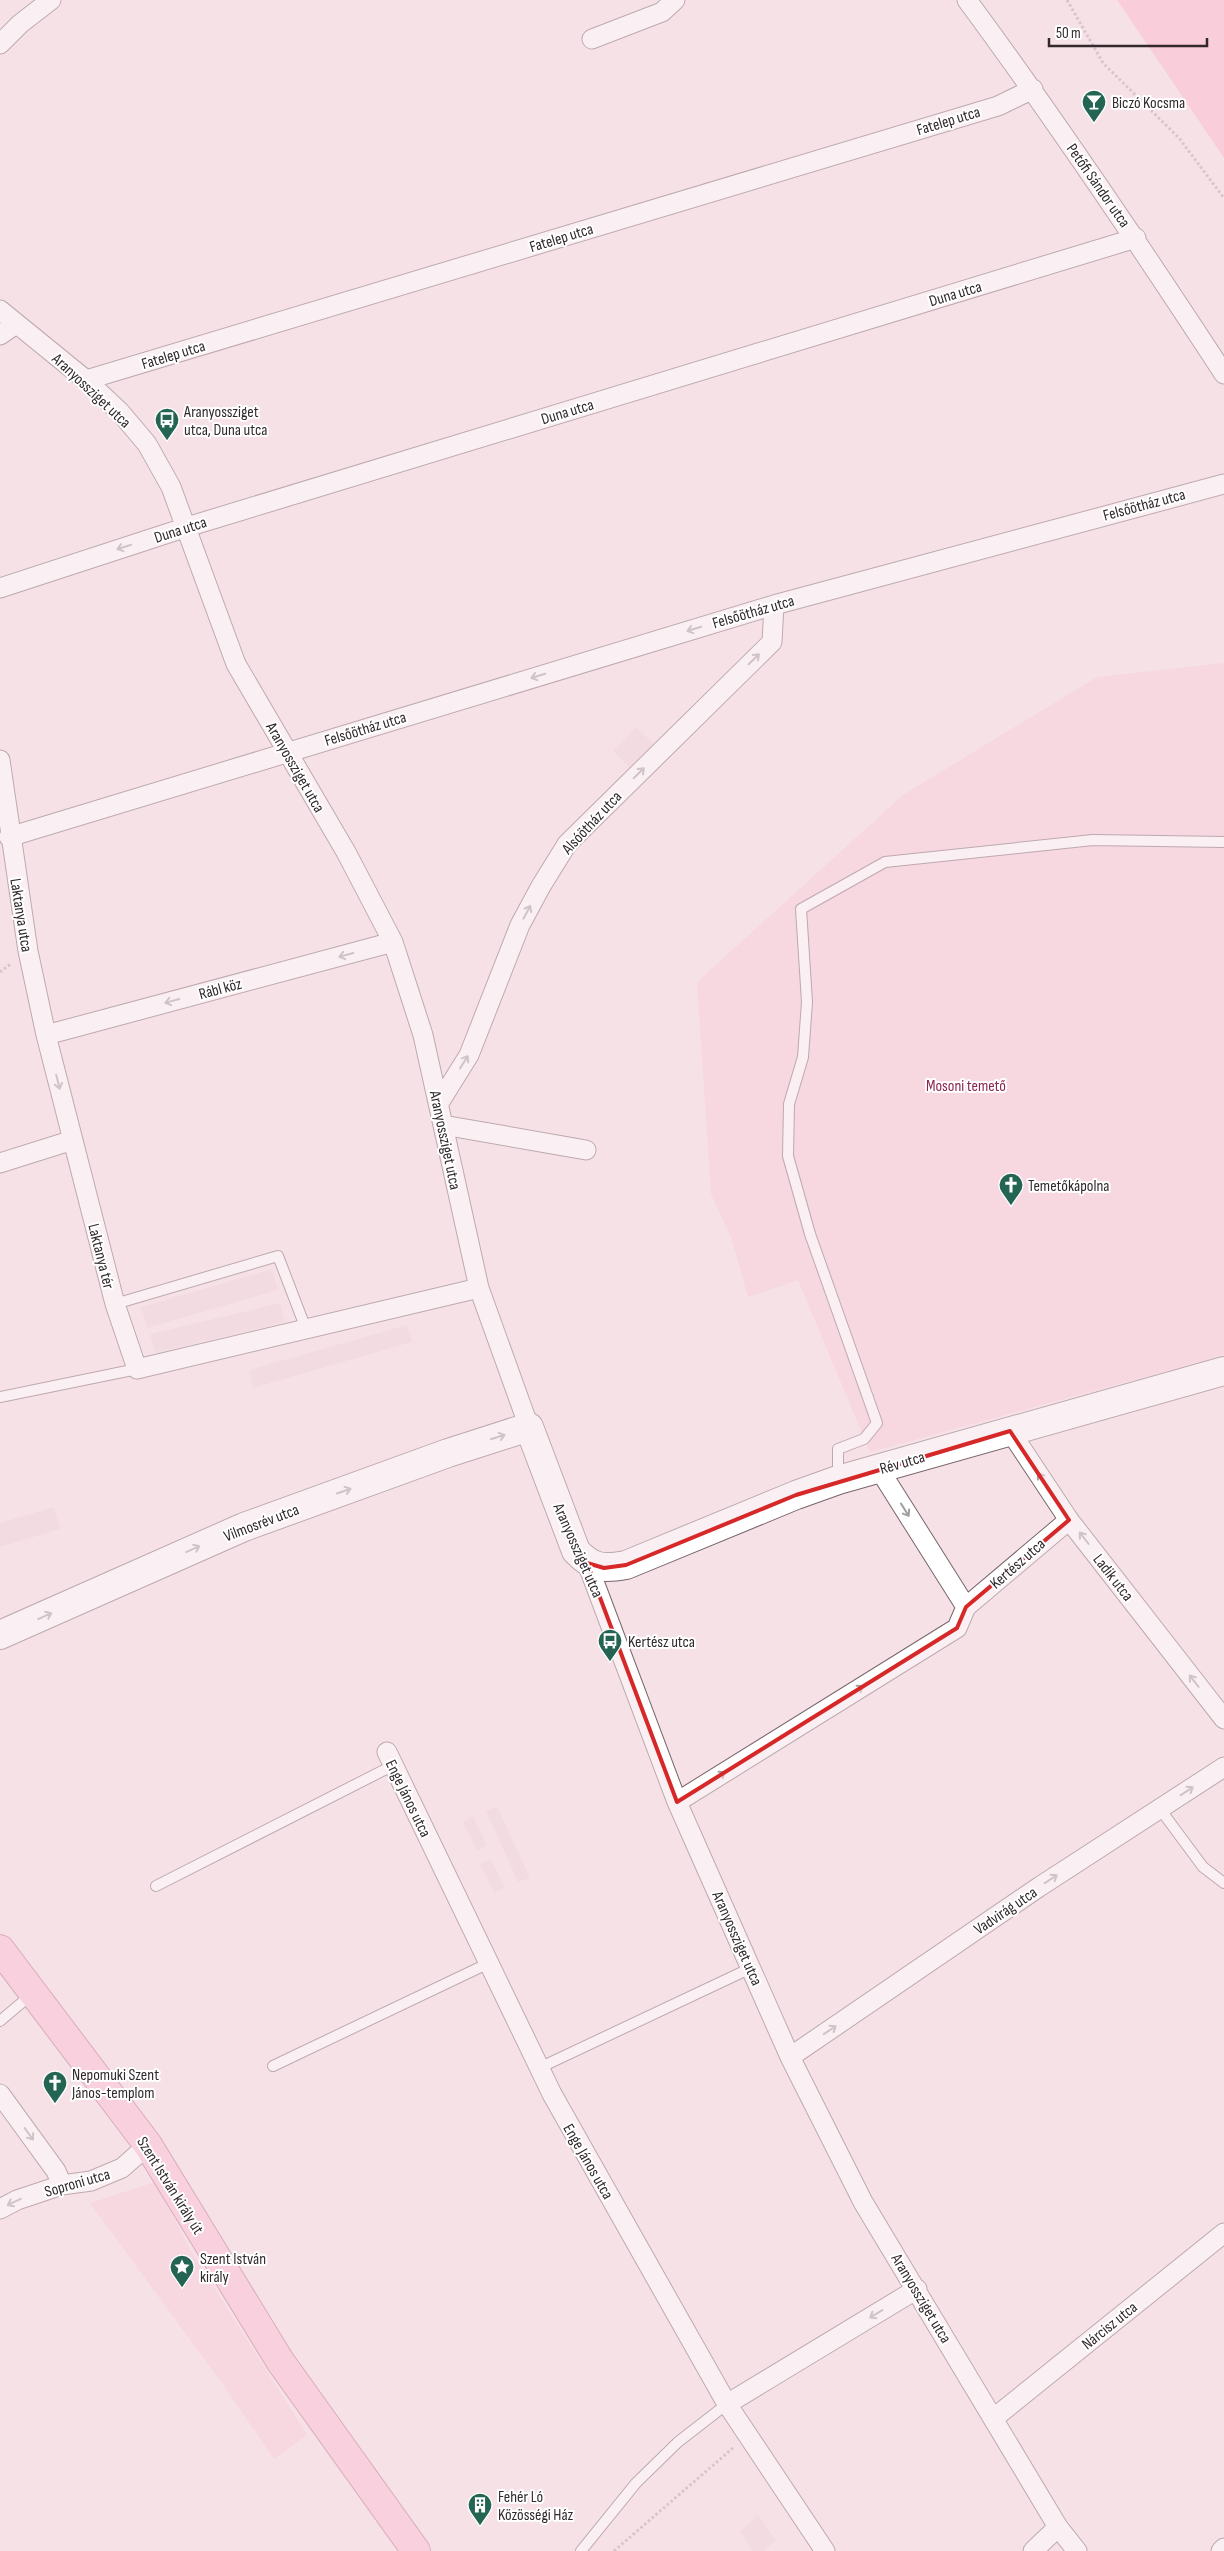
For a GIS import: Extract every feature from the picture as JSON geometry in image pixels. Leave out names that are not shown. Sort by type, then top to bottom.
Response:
[{"type":"main road","name":"Rév utca","points":[[587,1563],[604,1568],[626,1565],[796,1495],[838,1480],[1224,1371]]},
{"type":"main road","name":"Aranyossziget utca","points":[[529,1427],[576,1551],[587,1563]]},
{"type":"main road","name":"Vilmosrév utca","points":[[0,1636],[244,1526],[448,1453],[529,1427]]},
{"type":"main road","name":"Szent István király út","points":[[0,1950],[148,2145],[280,2362],[416,2551]]},
{"type":"street","points":[[0,44],[20,24],[51,0]]},
{"type":"street","points":[[592,39],[662,12],[675,0]]},
{"type":"street","name":"Petőfi Sándor utca","points":[[967,0],[1033,89],[1136,238],[1224,374]]},
{"type":"street","name":"Fatelep utca","points":[[86,380],[998,106],[1033,89]]},
{"type":"street","name":"Duna utca","points":[[0,588],[187,527],[1136,238]]},
{"type":"street","name":"Aranyossziget utca","points":[[0,310],[86,380],[120,412],[146,444],[171,487],[236,664],[346,852],[393,942],[424,1035],[479,1288],[529,1427]]},
{"type":"street","points":[[0,335],[16,324]]},
{"type":"street","name":"Felsőötház utca","points":[[286,752],[774,604],[1224,484]]},
{"type":"street","name":"Alsóötház utca","points":[[438,1104],[469,1054],[520,925],[540,886],[567,844],[772,642],[774,604]]},
{"type":"street","points":[[10,836],[286,752]]},
{"type":"street","name":"Laktanya utca","points":[[0,760],[28,951],[46,1034],[73,1140]]},
{"type":"street","name":"Rábl köz","points":[[46,1034],[393,942]]},
{"type":"street","points":[[443,1125],[586,1150]]},
{"type":"street","points":[[0,1163],[73,1140]]},
{"type":"street","name":"Laktanya tér","points":[[73,1140],[114,1304],[137,1369]]},
{"type":"street","points":[[137,1369],[479,1288]]},
{"type":"street","name":"Ladik utca","points":[[1010,1431],[1069,1520],[1224,1719]]},
{"type":"street","points":[[879,1469],[966,1607]]},
{"type":"street","name":"Kertész utca","points":[[677,1802],[957,1628],[966,1607],[1069,1520]]},
{"type":"street","name":"Aranyossziget utca","points":[[587,1563],[677,1802],[790,2057],[863,2202],[917,2289],[1058,2527],[1077,2551]]},
{"type":"street","name":"Enge János utca","points":[[390,1758],[552,2094],[727,2404],[825,2551]]},
{"type":"street","name":"Vadvirág utca","points":[[790,2057],[1039,1887],[1224,1767]]},
{"type":"street","points":[[0,2094],[56,2171],[62,2185]]},
{"type":"street","name":"Soproni utca","points":[[0,2209],[17,2200],[62,2185],[91,2181],[122,2168],[148,2145]]},
{"type":"street","name":"Nárcisz utca","points":[[994,2418],[1224,2233]]},
{"type":"street","points":[[727,2404],[917,2289]]},
{"type":"street","points":[[1033,2551],[1058,2527]]},
{"type":"lane","points":[[838,1480],[838,1449],[864,1439],[877,1423],[810,1234],[788,1156],[788,1104],[803,1057],[807,1002],[801,909],[885,862],[1092,840],[1224,842]]},
{"type":"lane","points":[[114,1304],[278,1256],[306,1329]]},
{"type":"lane","points":[[0,1397],[137,1369]]},
{"type":"lane","points":[[156,1886],[390,1758]]},
{"type":"lane","points":[[1160,1809],[1202,1867],[1224,1883]]},
{"type":"lane","points":[[273,2066],[489,1963]]},
{"type":"lane","points":[[539,2068],[751,1968]]},
{"type":"lane","points":[[0,2021],[33,1993]]},
{"type":"lane","points":[[581,2551],[636,2482],[678,2442],[727,2404]]},
{"type":"path","points":[[1068,0],[1103,63],[1179,138],[1224,198]]},
{"type":"path","points":[[614,2551],[747,2436]]},
{"type":"highlighted area","points":[[1010,1431],[1069,1520],[966,1607],[957,1628],[677,1802],[587,1563],[604,1568],[626,1565],[796,1495]]},
{"type":"shaded area","points":[[1117,0],[1224,0],[1224,158]]},
{"type":"shaded area","points":[[636,727],[654,744],[630,768],[613,751]]},
{"type":"shaded area","points":[[272,1269],[278,1290],[147,1328],[141,1307]]},
{"type":"shaded area","points":[[280,1303],[285,1322],[155,1353],[150,1334]]},
{"type":"shaded area","points":[[407,1325],[412,1342],[253,1388],[249,1370]]},
{"type":"shaded area","points":[[54,1507],[60,1529],[0,1547],[0,1523]]},
{"type":"shaded area","points":[[497,1806],[530,1878],[518,1882],[486,1811]]},
{"type":"shaded area","points":[[473,1816],[487,1845],[477,1851],[463,1822]]},
{"type":"shaded area","points":[[491,1859],[505,1888],[494,1893],[480,1864]]},
{"type":"shaded area","points":[[758,2515],[776,2540],[764,2551],[753,2551],[740,2532]]},
{"type":"green space","name":"Mosoni temető","points":[[1224,663],[1224,1355],[870,1452],[798,1280],[748,1297],[732,1240],[711,1194],[697,982],[903,795],[1097,677]]},
{"type":"green space","points":[[155,2182],[190,2249],[307,2435],[274,2459],[224,2386],[90,2203]]},
{"type":"place","name":"Biczó Kocsma","points":[[1094,123]]},
{"type":"place","name":"Aranyossziget utca, Duna utca","points":[[167,441]]},
{"type":"place","name":"Temetőkápolna","points":[[1011,1206]]},
{"type":"place","name":"Kertész utca","points":[[610,1662]]},
{"type":"place","name":"Nepomuki Szent János-templom","points":[[55,2104]]},
{"type":"place","name":"Szent István király","points":[[182,2288]]},
{"type":"place","name":"Fehér Ló Közösségi Ház","points":[[480,2526]]}]
